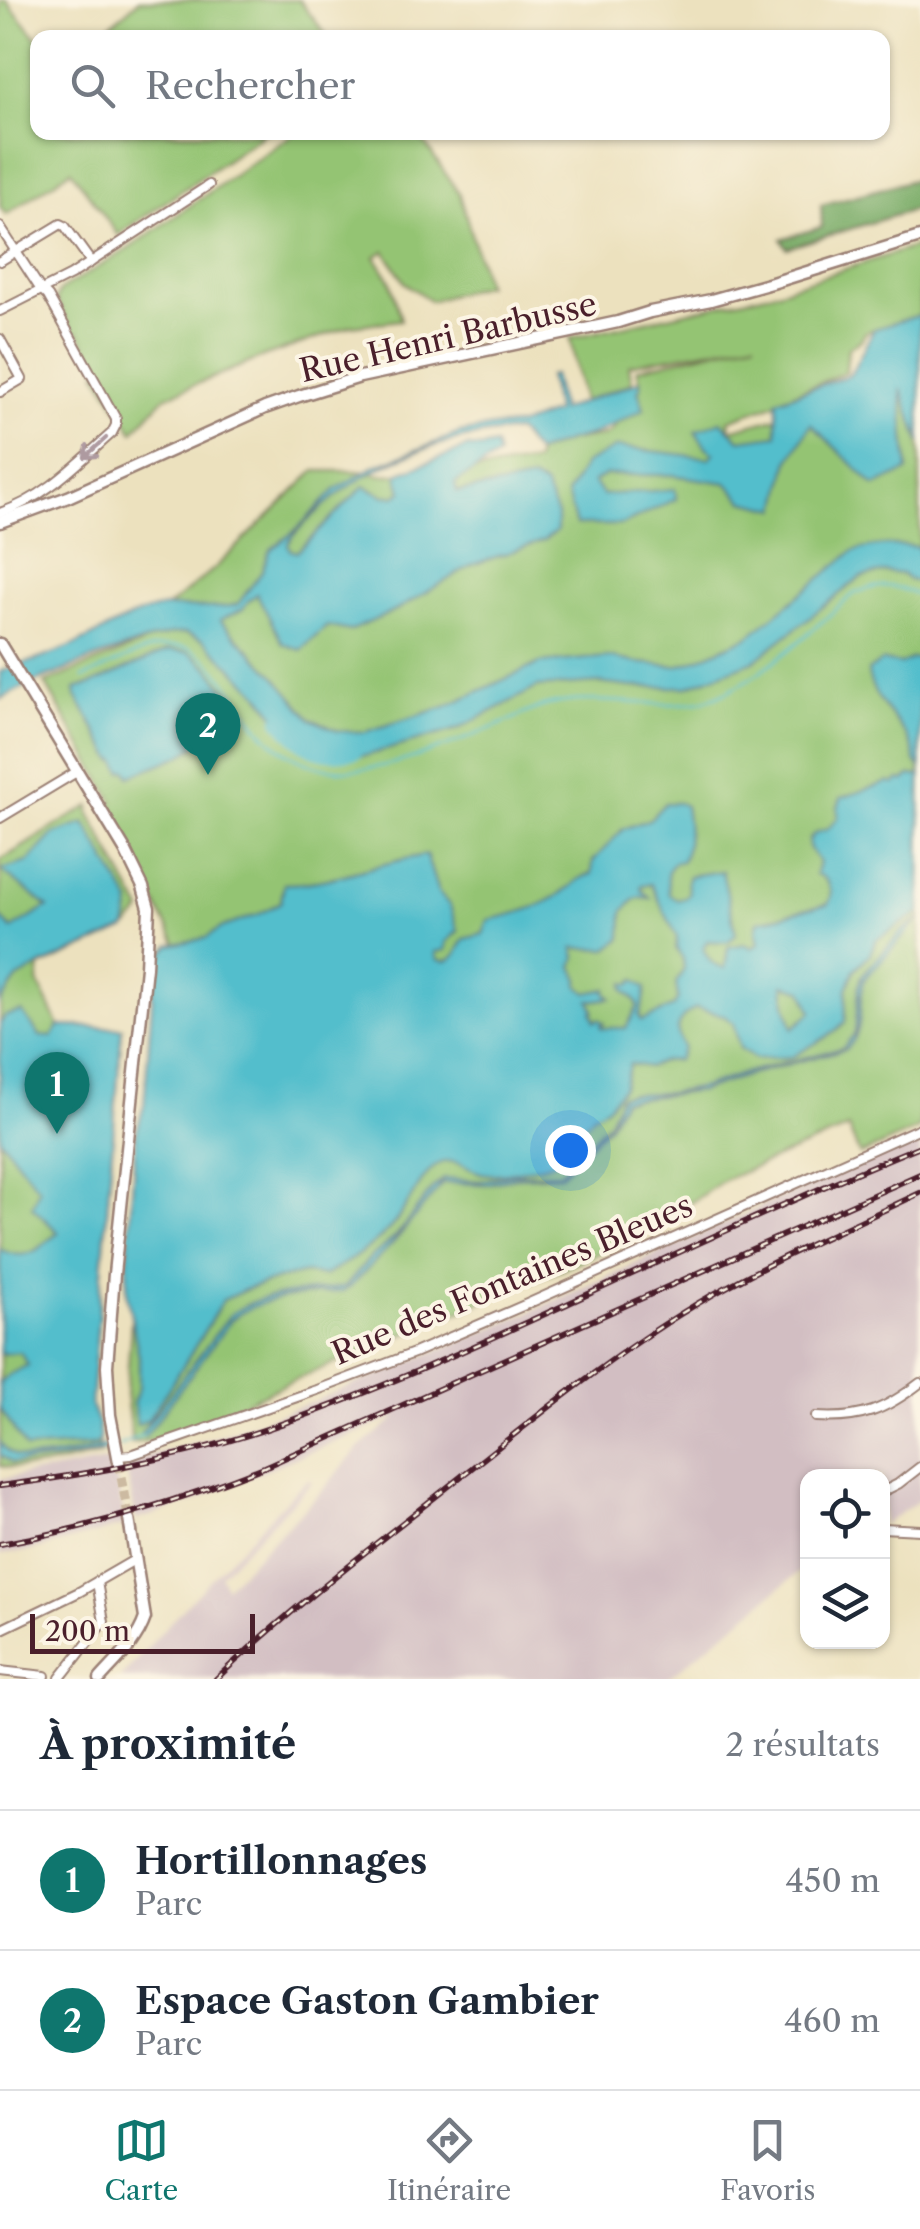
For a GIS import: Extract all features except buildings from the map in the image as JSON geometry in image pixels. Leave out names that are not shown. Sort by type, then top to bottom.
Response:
[{"type":"street","points":[[0,310],[91,262],[209,186]]},
{"type":"street","points":[[0,261],[61,224],[91,262]]},
{"type":"street","points":[[0,228],[48,296],[116,419],[112,433],[36,497],[0,513]]},
{"type":"street","name":"Rue Henri Barbusse","points":[[0,522],[68,497],[265,408],[342,382],[712,300],[920,237]]},
{"type":"street","points":[[0,338],[22,379],[0,392]]},
{"type":"street","points":[[0,644],[138,874],[149,908],[150,932],[107,1366],[118,1459]]},
{"type":"street","points":[[0,818],[78,771]]},
{"type":"street","name":"Rue des Fontaines Bleues","points":[[118,1459],[414,1353],[920,1128]]},
{"type":"street","points":[[816,1417],[862,1416],[896,1401],[920,1383]]},
{"type":"street","points":[[890,1488],[920,1468]]},
{"type":"street","points":[[100,1679],[134,1640],[144,1618],[129,1519]]},
{"type":"street","points":[[890,1528],[920,1530]]},
{"type":"street","points":[[0,1630],[136,1560]]},
{"type":"street","points":[[0,1671],[44,1678],[55,1673],[60,1679],[104,1622],[97,1582]]},
{"type":"shaded area","points":[[920,1137],[920,1500],[890,1520],[890,1469],[800,1469],[800,1572],[667,1679],[120,1679],[294,1492],[309,1479],[312,1482],[220,1575],[226,1587],[322,1491],[357,1450],[399,1416],[194,1502],[136,1520],[125,1462],[219,1436],[307,1404],[519,1317]]},
{"type":"shaded area","points":[[112,1460],[126,1525],[30,1551],[0,1555],[0,1479]]},
{"type":"green space","points":[[0,0],[6,0],[30,30],[30,140],[255,140],[118,235],[71,170],[6,215],[0,207]]},
{"type":"green space","points":[[139,0],[299,0],[323,30],[105,30]]},
{"type":"green space","points":[[285,140],[423,140],[460,195],[486,285],[431,301],[405,283],[385,251],[375,257],[390,280],[401,320],[351,326],[165,397],[133,432],[56,299],[60,290],[128,249]]},
{"type":"green space","points":[[920,178],[920,208],[787,248],[781,239],[822,227],[821,205]]},
{"type":"green space","points":[[920,245],[920,315],[866,332],[848,348],[846,372],[729,420],[730,430],[805,410],[920,356],[920,1128],[860,1155],[848,1128],[724,1180],[643,1235],[292,1381],[168,1438],[132,1443],[126,1394],[157,964],[176,943],[107,807],[113,801],[45,683],[141,644],[149,622],[214,569],[315,471],[380,475],[461,473],[536,462],[536,453],[569,441],[605,435],[616,424],[644,409],[637,369],[756,341],[629,365],[632,383],[583,402],[570,338],[771,293]]},
{"type":"green space","points":[[90,806],[90,814],[142,911],[126,929],[40,967],[38,982],[59,1026],[122,1028],[91,1406],[98,1424],[99,1454],[37,1467],[0,1466],[0,860]]},
{"type":"water","points":[[920,315],[920,442],[901,389],[908,471],[875,486],[811,424],[788,463],[778,509],[744,501],[727,483],[672,475],[605,475],[593,482],[603,495],[675,489],[676,499],[622,525],[576,525],[567,494],[585,464],[617,447],[710,458],[714,453],[695,431],[721,421],[740,440],[777,435],[777,400],[850,375],[874,329]]},
{"type":"water","points":[[553,375],[561,410],[640,381],[638,391],[644,409],[592,435],[536,453],[517,431],[461,439],[408,455],[335,497],[288,544],[290,550],[297,552],[364,486],[385,496],[396,496],[402,491],[397,474],[468,447],[495,445],[498,456],[455,483],[457,492],[533,480],[544,485],[557,515],[557,531],[543,541],[472,565],[395,611],[350,631],[327,626],[301,650],[283,644],[257,594],[243,609],[220,620],[311,719],[338,731],[365,732],[445,707],[540,663],[608,657],[676,666],[691,662],[748,637],[852,552],[869,547],[920,547],[920,582],[885,572],[861,577],[754,661],[686,687],[599,683],[538,687],[458,729],[368,755],[327,752],[297,738],[204,640],[186,633],[149,640],[93,659],[0,699],[0,672],[67,648],[139,614],[160,608],[238,604],[261,573],[270,550],[336,489],[375,466],[460,433],[520,425],[556,412],[548,376]]},
{"type":"water","points":[[169,650],[188,652],[209,668],[238,705],[235,718],[178,757],[130,776],[114,761],[75,689]]},
{"type":"water","points":[[913,658],[920,660],[920,769],[908,739],[877,695],[868,671],[882,661],[901,664]]},
{"type":"water","points":[[920,774],[920,912],[876,940],[870,954],[854,970],[847,989],[845,1022],[833,1033],[792,1057],[755,1059],[740,1048],[733,1023],[723,1015],[696,1008],[679,1024],[683,1047],[678,1060],[649,1067],[630,1064],[623,1087],[607,1107],[593,1115],[555,1162],[495,1174],[481,1173],[455,1162],[438,1164],[385,1233],[346,1263],[324,1276],[305,1273],[278,1279],[223,1300],[148,1420],[137,1425],[133,1403],[139,1388],[139,1357],[127,1295],[136,1133],[144,1105],[154,976],[160,957],[170,945],[206,938],[259,914],[281,902],[284,884],[320,880],[426,855],[438,892],[450,906],[458,931],[446,942],[446,950],[435,952],[437,959],[447,961],[464,939],[483,934],[488,920],[528,910],[556,897],[592,874],[593,861],[623,829],[650,819],[665,803],[679,803],[685,806],[687,841],[682,861],[673,863],[667,873],[669,894],[678,900],[685,898],[689,894],[689,876],[722,871],[736,934],[728,942],[707,941],[703,948],[711,962],[725,968],[728,947],[745,944],[752,948],[759,943],[758,921],[827,905],[830,887],[816,874],[819,862],[809,840],[838,818],[841,798]],"holes":[[[651,884],[677,937],[676,948],[683,959],[684,969],[676,983],[678,997],[674,1006],[642,1021],[639,1016],[646,988],[635,980],[630,985],[625,983],[625,991],[638,1006],[626,1028],[602,1028],[604,1023],[595,1021],[590,1001],[611,998],[607,989],[587,993],[579,986],[573,967],[574,948],[608,949],[622,938],[623,912],[635,899],[650,898],[641,889],[642,885]],[[784,985],[803,990],[812,1012],[793,1028]]]},
{"type":"water","points":[[85,823],[131,903],[126,929],[17,979],[0,1003],[0,917],[12,929],[48,907],[1,870],[28,862],[54,834]]},
{"type":"water","points":[[920,919],[865,978],[857,1034],[846,1049],[701,1091],[623,1100],[609,1125],[561,1175],[516,1177],[487,1184],[443,1183],[394,1242],[349,1288],[270,1301],[232,1319],[145,1436],[141,1433],[230,1315],[271,1297],[346,1286],[396,1236],[444,1179],[480,1181],[514,1174],[560,1173],[609,1121],[620,1096],[703,1087],[843,1048],[855,1033],[862,975],[903,930]]},
{"type":"water","points":[[22,1012],[40,1036],[52,1037],[59,1026],[122,1028],[91,1406],[100,1441],[94,1445],[26,1449],[0,1408],[0,1382],[28,1365],[20,1352],[0,1354],[0,1249],[25,1254],[39,1249],[58,1232],[32,1207],[39,1189],[0,1138],[0,1024],[5,1016]]},
{"type":"water","points":[[0,1442],[13,1455],[28,1458],[110,1445],[111,1450],[12,1463],[0,1455]]},
{"type":"waterway","points":[[83,678],[152,649],[187,648],[215,668],[254,722],[288,753],[332,769],[373,768],[420,756],[548,705],[590,700],[677,704],[715,697],[770,664],[855,593],[888,586],[920,596]]},
{"type":"waterway","points":[[280,720],[312,749],[355,752]]},
{"type":"waterway","points":[[119,1446],[143,1435]]},
{"type":"tunnel","points":[[119,1462],[129,1519]]},
{"type":"railway","points":[[0,1486],[184,1453],[245,1436],[368,1392],[920,1146]]},
{"type":"railway","points":[[0,1544],[134,1512],[264,1467],[920,1174]]},
{"type":"railway","points":[[216,1679],[357,1559],[630,1348],[750,1274],[920,1193]]},
{"type":"place","name":"Espace Gaston Gambier","points":[[208,775]]},
{"type":"place","name":"Hortillonnages","points":[[57,1134]]}]
